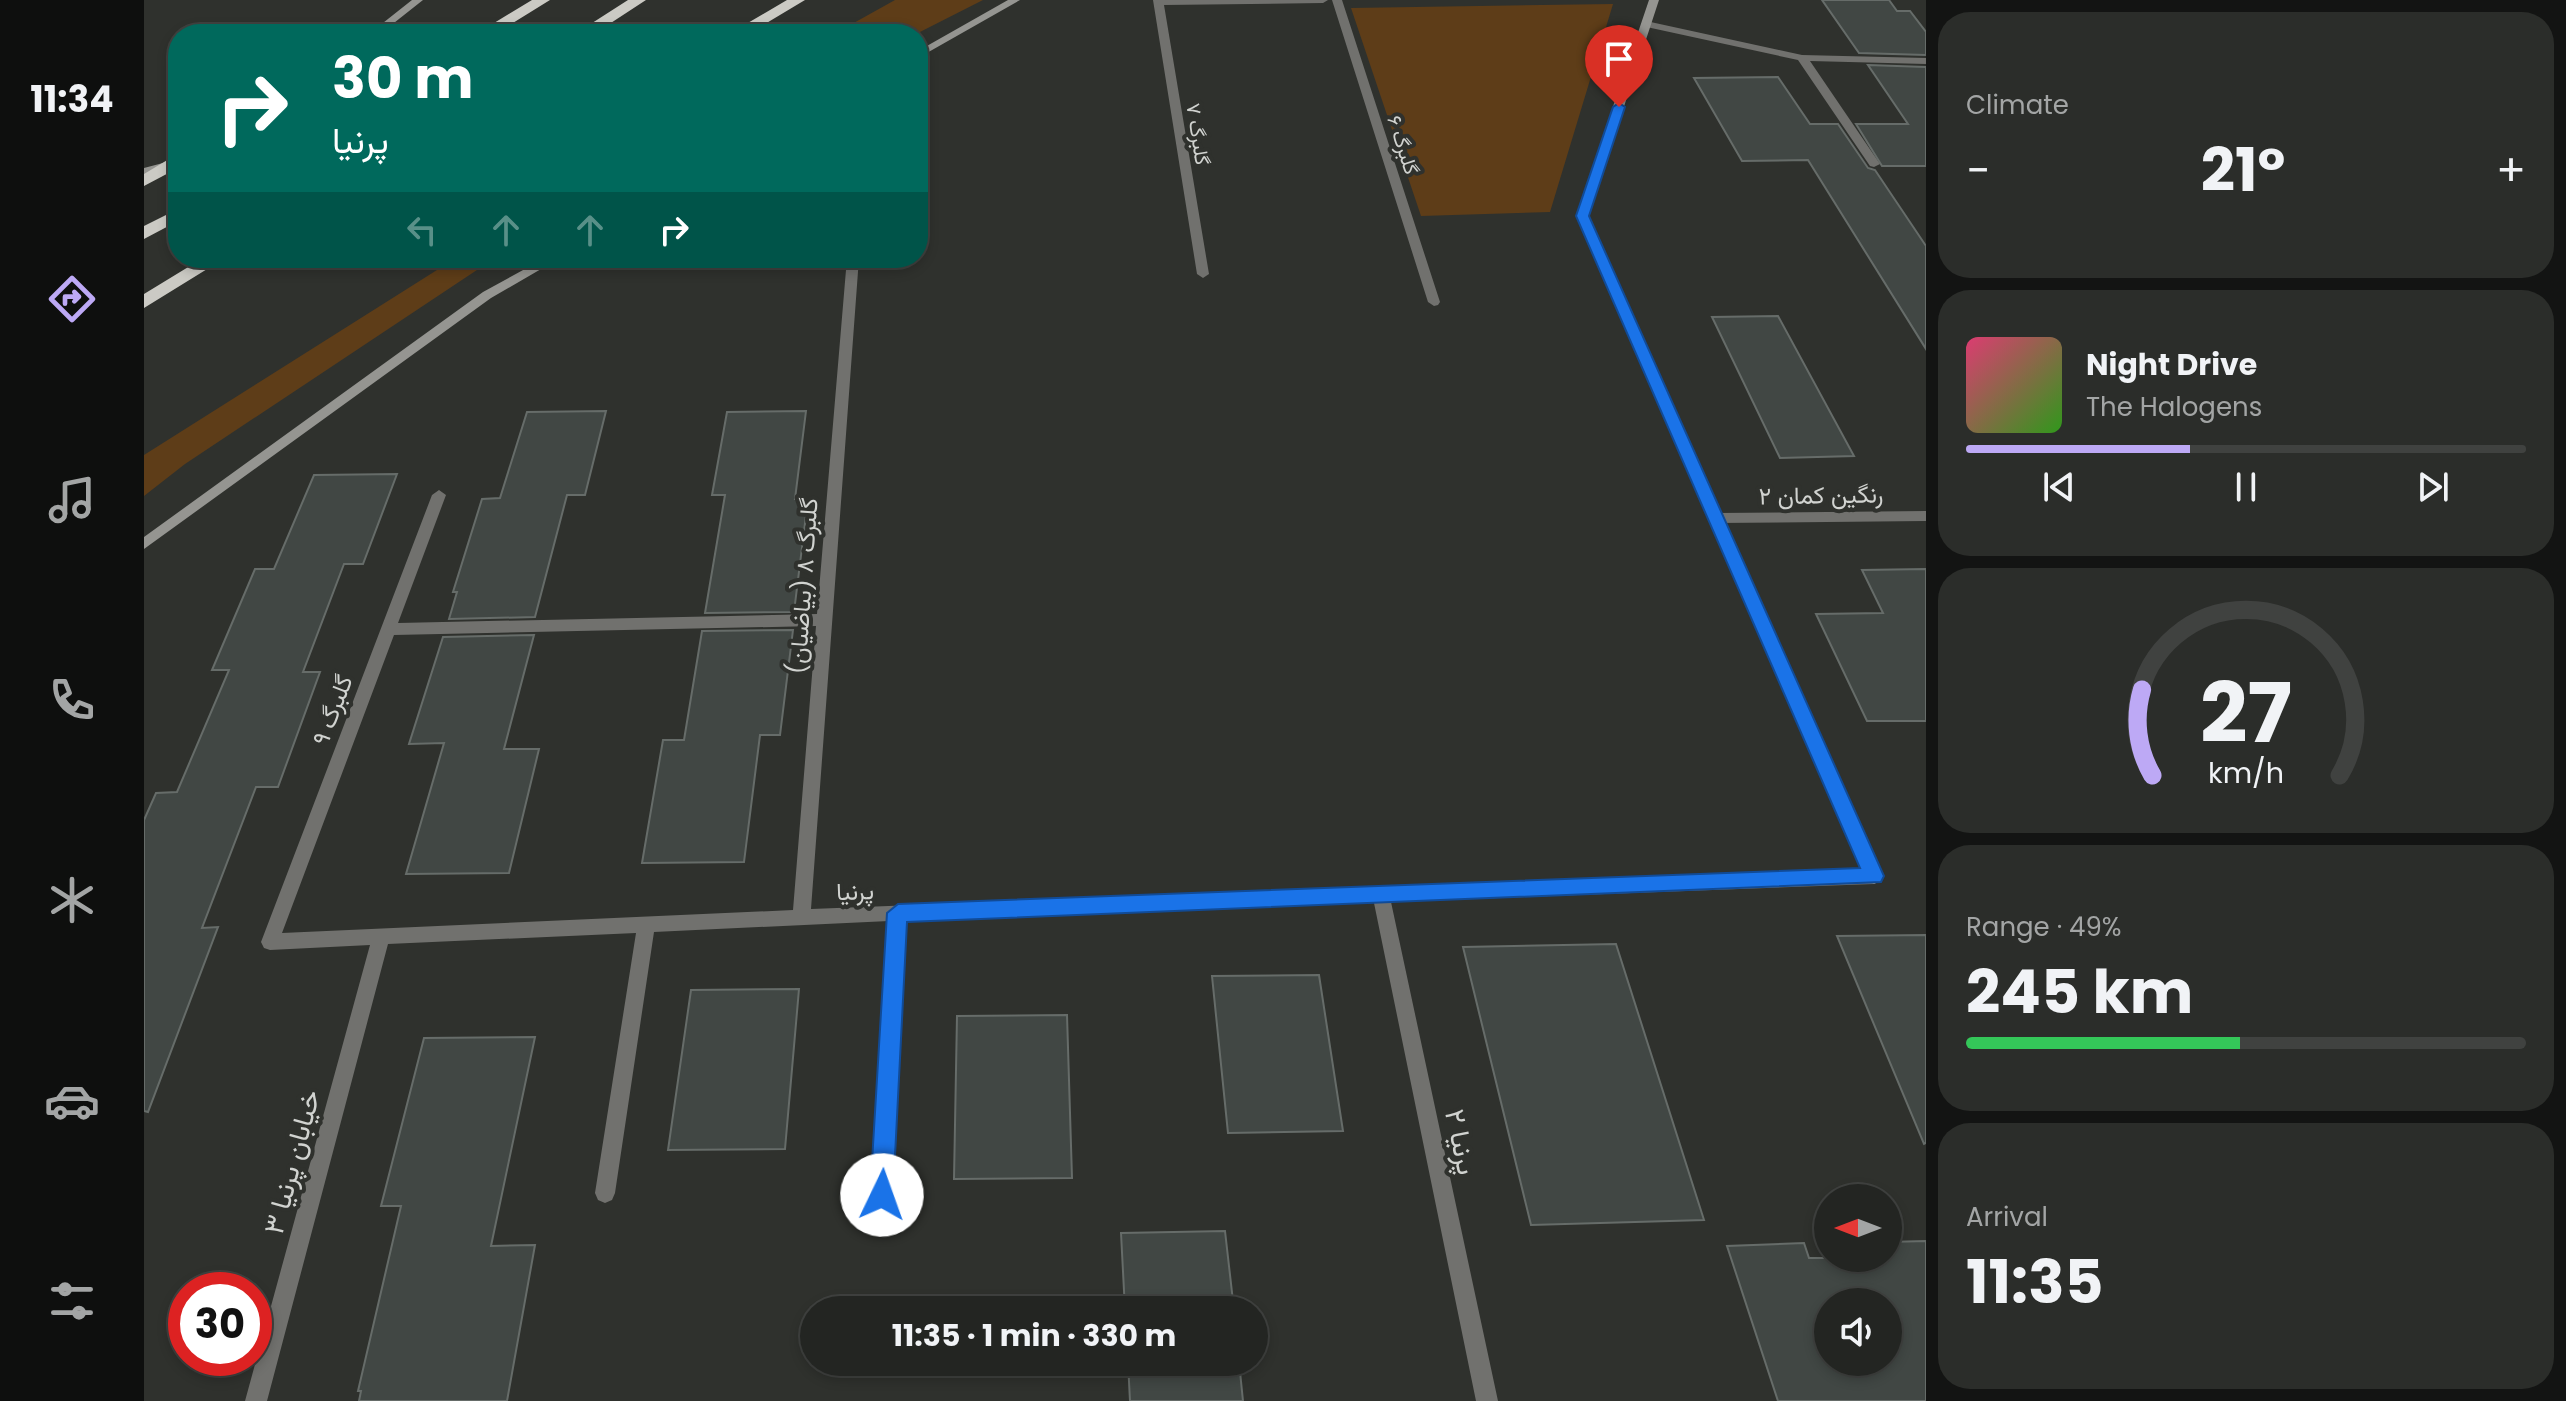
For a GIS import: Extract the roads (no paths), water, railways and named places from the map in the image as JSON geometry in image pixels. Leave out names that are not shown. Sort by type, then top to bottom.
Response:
[{"type":"highway","points":[[501,24],[543,0]]},
{"type":"highway","points":[[599,24],[639,0]]},
{"type":"highway","points":[[755,24],[798,0]]},
{"type":"highway","points":[[144,181],[168,168]]},
{"type":"highway","points":[[144,234],[168,220]]},
{"type":"highway","points":[[144,302],[200,268]]},
{"type":"street","points":[[387,24],[418,0]]},
{"type":"street","points":[[928,49],[1015,0]]},
{"type":"street","points":[[1159,1],[1323,0]]},
{"type":"street","name":"گلبرگ ۶","points":[[1337,0],[1434,302]]},
{"type":"street","points":[[1654,0],[1582,216],[1716,518]]},
{"type":"street","name":"گلبرگ ۷","points":[[1159,1],[1203,274]]},
{"type":"street","points":[[1646,24],[1802,58],[1926,61]]},
{"type":"street","points":[[1802,58],[1874,164]]},
{"type":"street","points":[[144,172],[168,165]]},
{"type":"street","points":[[144,544],[487,295],[536,268]]},
{"type":"street","name":"گلبرگ ۸ (بیاضیان)","points":[[801,917],[852,268]]},
{"type":"street","name":"گلبرگ ۹","points":[[270,942],[439,495]]},
{"type":"street","name":"رنگین کمان ۲","points":[[1716,518],[1926,516]]},
{"type":"street","name":"پرنیا","points":[[270,942],[898,913],[1874,876],[1716,518]]},
{"type":"street","points":[[388,629],[824,620]]},
{"type":"street","name":"پرنیا ۲","points":[[1381,895],[1487,1401]]},
{"type":"street","points":[[880,1227],[898,913]]},
{"type":"street","points":[[605,1193],[646,924]]},
{"type":"street","name":"خیابان پرنیا ۳","points":[[256,1401],[381,937]]}]
